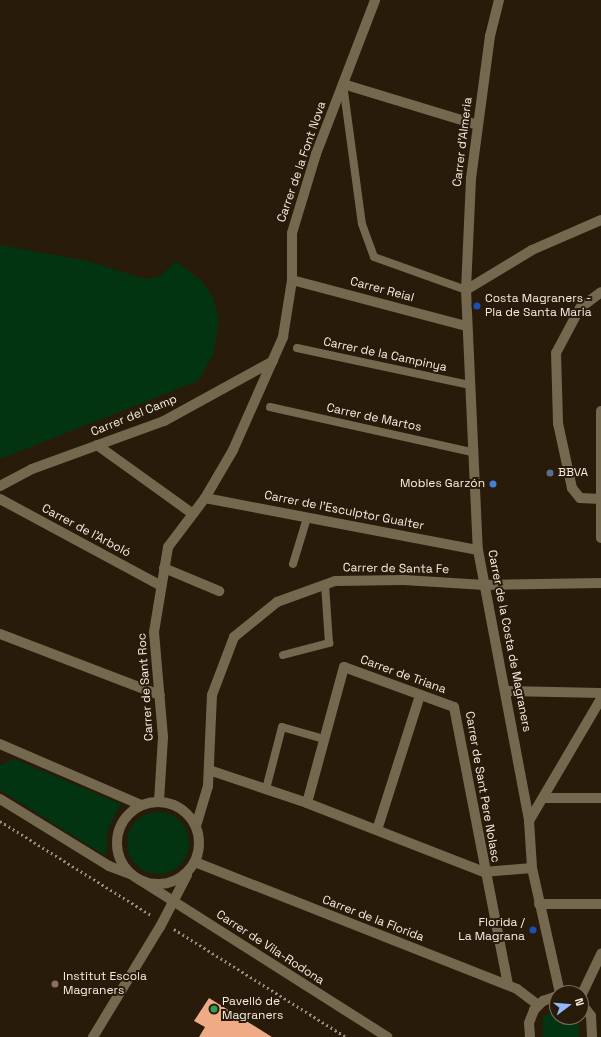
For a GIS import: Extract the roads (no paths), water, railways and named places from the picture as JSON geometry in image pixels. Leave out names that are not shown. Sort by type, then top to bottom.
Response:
[{"type":"street","name":"Carrer de la Font Nova","points":[[273,361],[283,337],[292,280],[292,233],[343,84],[375,0]]},
{"type":"street","name":"Carrer d'Almeria","points":[[466,290],[471,179],[490,36],[499,0]]},
{"type":"street","points":[[343,84],[478,125]]},
{"type":"street","points":[[466,290],[532,250],[601,221]]},
{"type":"street","name":"Carrer Reial","points":[[292,280],[466,326]]},
{"type":"street","name":"Carrer de la Costa de Magraners","points":[[466,290],[466,326],[478,550],[529,821],[532,868],[558,985]]},
{"type":"street","points":[[600,499],[580,498],[572,488],[558,424],[556,353],[580,308],[601,292]]},
{"type":"street","name":"Carrer del Camp","points":[[0,486],[32,469],[164,421],[273,361]]},
{"type":"street","name":"Carrer de Sant Roc","points":[[159,801],[163,737],[154,632],[160,585],[168,546],[205,498],[233,450],[273,361]]},
{"type":"street","points":[[601,411],[601,538]]},
{"type":"street","points":[[97,445],[193,514]]},
{"type":"street","name":"Carrer de l'Esculptor Gualter","points":[[205,498],[478,550]]},
{"type":"street","name":"Carrer de l'Arboló","points":[[0,499],[160,585]]},
{"type":"street","points":[[164,568],[219,591]]},
{"type":"street","name":"Carrer de Santa Fe","points":[[196,826],[209,770],[212,695],[234,637],[277,602],[335,581],[404,580],[485,585],[601,583]]},
{"type":"street","points":[[0,634],[160,695]]},
{"type":"street","name":"Carrer de Triana","points":[[324,739],[344,667],[454,707]]},
{"type":"street","points":[[505,691],[601,693]]},
{"type":"street","points":[[377,830],[420,695]]},
{"type":"street","points":[[529,821],[601,699]]},
{"type":"street","name":"Carrer de Sant Pere Nolasc","points":[[454,707],[484,872],[508,985]]},
{"type":"street","points":[[307,803],[324,739]]},
{"type":"street","points":[[3,748],[141,805]]},
{"type":"street","points":[[209,770],[307,803],[484,872]]},
{"type":"street","points":[[543,798],[601,798]]},
{"type":"street","name":"Carrer de Vila-Rodona","points":[[0,800],[109,866],[136,878],[387,1037]]},
{"type":"street","points":[[93,1037],[193,866],[200,844],[196,826],[181,808],[159,801],[141,805],[121,824],[117,842],[121,860],[136,878],[167,884],[193,866]]},
{"type":"street","name":"Carrer de la Florida","points":[[193,866],[508,985],[538,1005]]},
{"type":"street","name":"Carrer de Sant Pere Nolasc","points":[[484,872],[532,868]]},
{"type":"street","points":[[539,904],[601,904]]},
{"type":"street","points":[[586,985],[601,954]]},
{"type":"street","points":[[530,1037],[529,1023],[538,1005],[549,1000]]},
{"type":"street","points":[[589,1013],[595,1031]]},
{"type":"lane","points":[[343,84],[362,224],[374,258],[466,290]]},
{"type":"lane","name":"Carrer de la Campinya","points":[[297,348],[469,386]]},
{"type":"lane","name":"Carrer de Martos","points":[[270,407],[472,452]]},
{"type":"lane","points":[[293,564],[308,518]]},
{"type":"lane","points":[[283,655],[329,643],[325,584]]},
{"type":"lane","points":[[266,789],[282,727],[324,739]]},
{"type":"place","name":"Costa Magraners - Pla de Santa Maria","points":[[477,306]]},
{"type":"place","name":"BBVA","points":[[550,473]]},
{"type":"place","name":"Mobles Garzón","points":[[493,484]]},
{"type":"place","name":"Florida / La Magrana","points":[[533,930]]},
{"type":"place","name":"Institut Escola Magraners","points":[[55,984]]},
{"type":"place","name":"Pavelló de Magraners","points":[[214,1009]]}]
